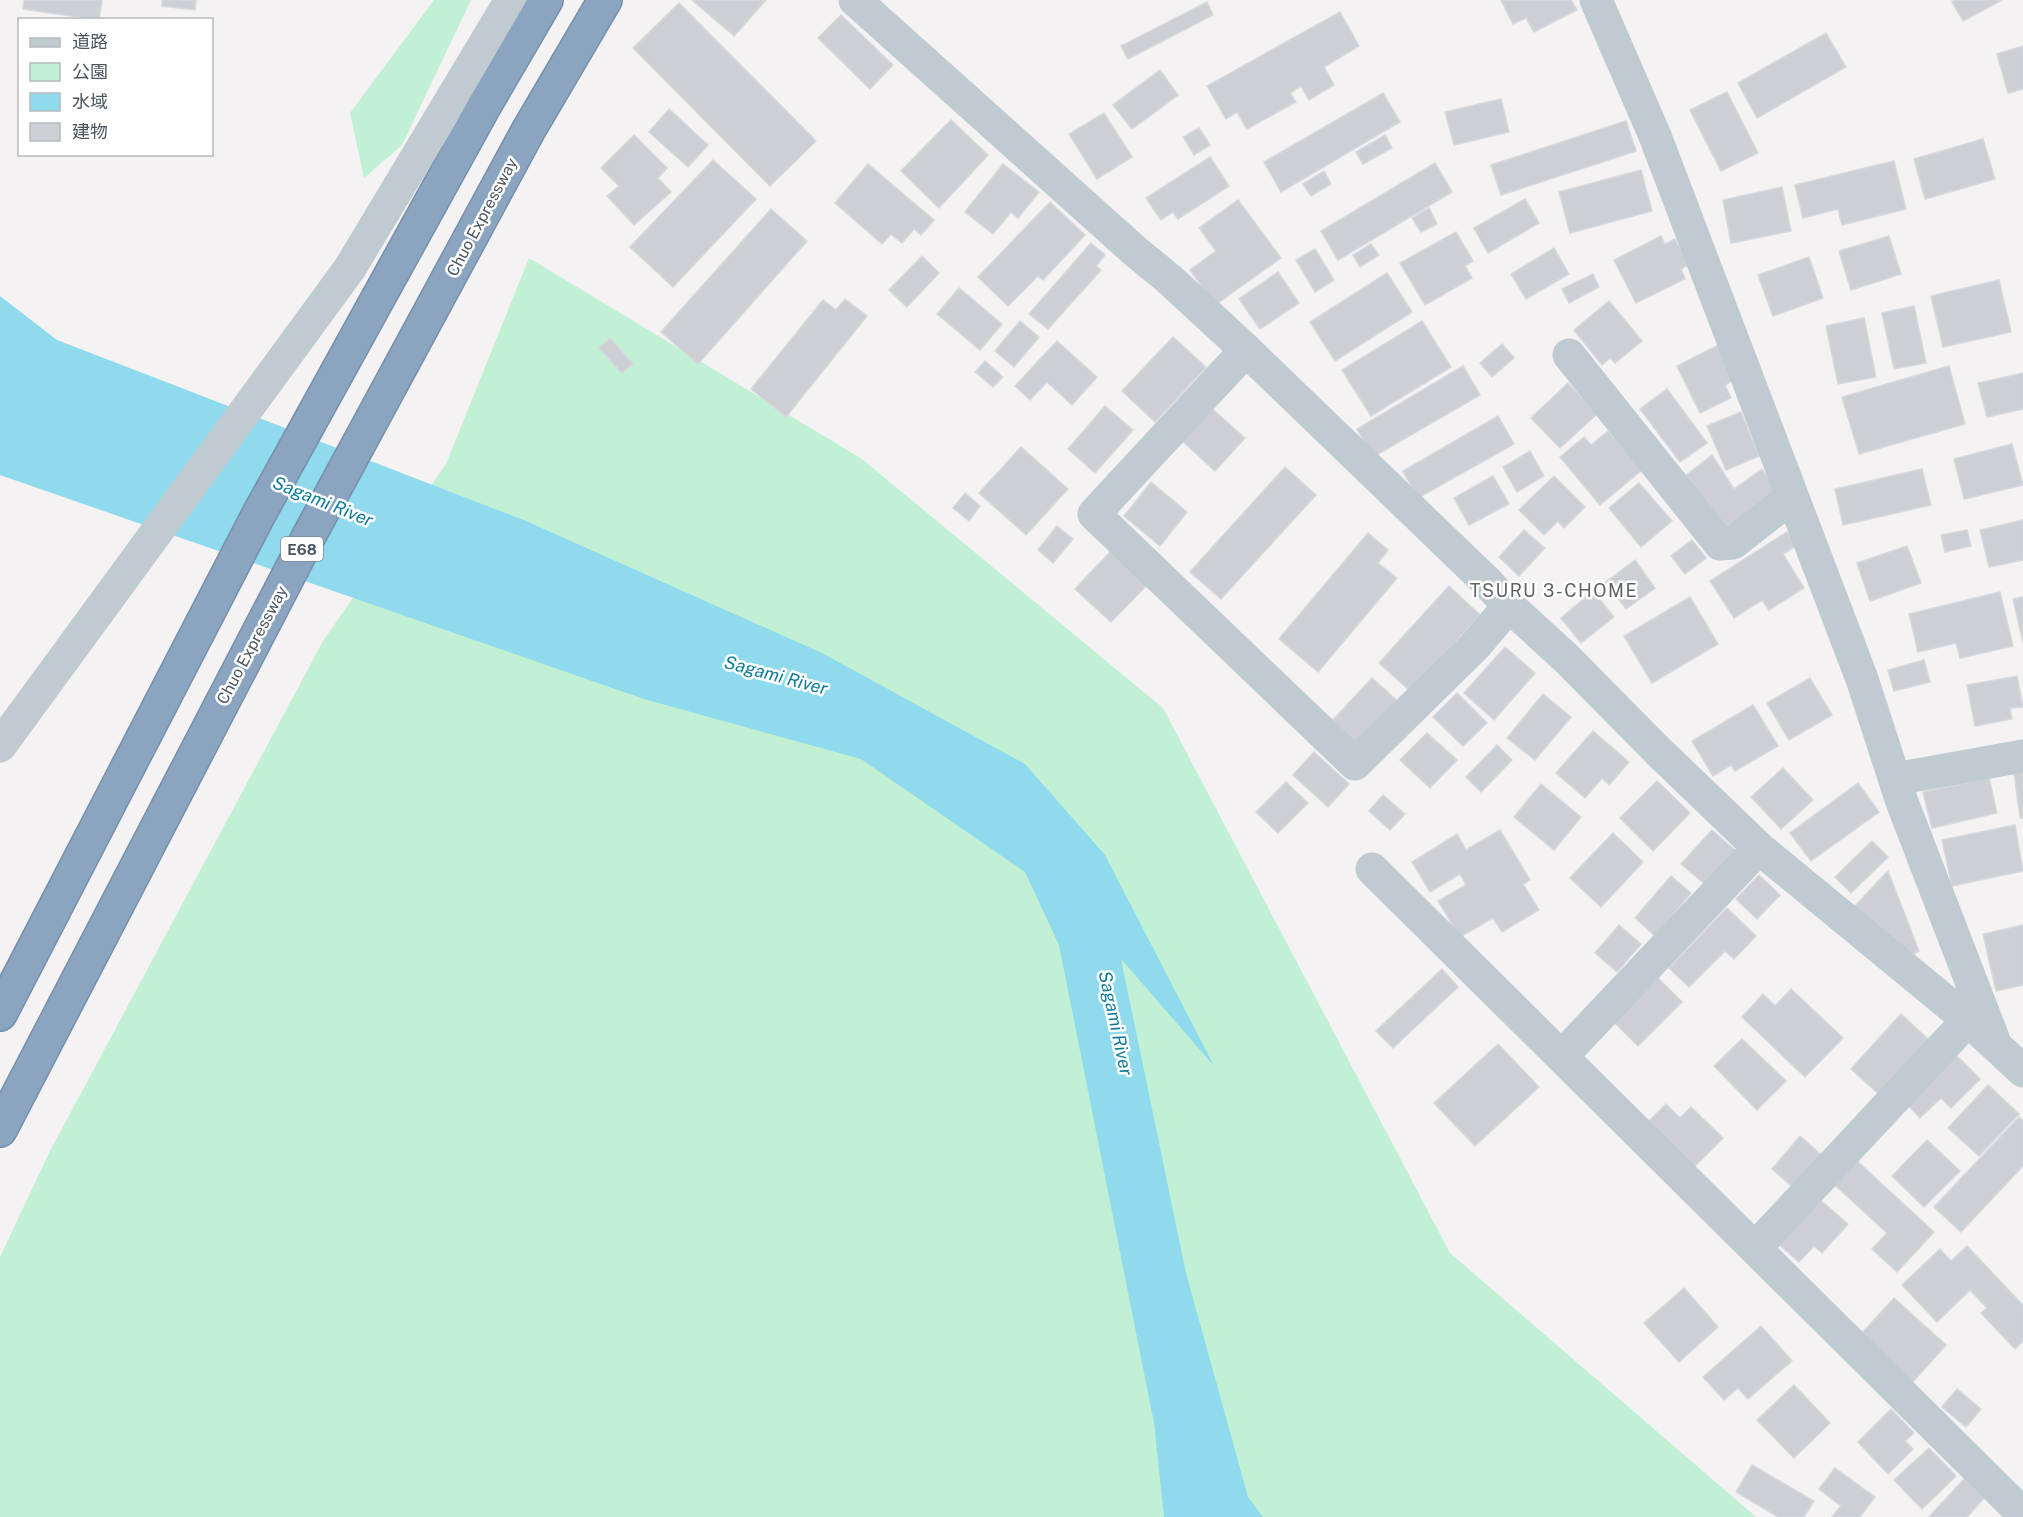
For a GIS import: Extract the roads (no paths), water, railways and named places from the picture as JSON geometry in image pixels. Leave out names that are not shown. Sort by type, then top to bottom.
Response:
[{"type":"highway","points":[[0,1014],[259,514],[478,118],[546,0]]},
{"type":"highway","name":"Chuo Expressway","points":[[6,1118],[310,534],[528,131],[605,0]]},
{"type":"street","points":[[0,746],[350,268],[511,0]]},
{"type":"street","points":[[855,0],[1246,350],[1488,583],[1509,606],[1566,658],[1759,848],[1968,1020],[2023,1071]]},
{"type":"street","points":[[1596,0],[1655,136],[1862,679],[1895,779],[1995,1045]]},
{"type":"street","points":[[1246,350],[1094,514],[1355,764],[1475,646],[1509,606]]},
{"type":"street","points":[[1569,355],[1720,544],[1733,543],[1792,497]]},
{"type":"street","points":[[1895,779],[2023,756]]},
{"type":"street","points":[[1562,1056],[1759,848]]},
{"type":"street","points":[[1372,869],[2023,1514]]},
{"type":"street","points":[[1755,1248],[1968,1020]]},
{"type":"water","name":"Sagami River","points":[[0,296],[57,340],[526,521],[822,653],[1025,764],[1105,855],[1214,1066],[1121,959],[1186,1273],[1248,1497],[1263,1517],[1164,1517],[1154,1423],[1059,945],[1025,872],[861,759],[644,699],[0,475]]},
{"type":"district","name":"TSURU 3-CHOME","points":[[1554,590]]}]
